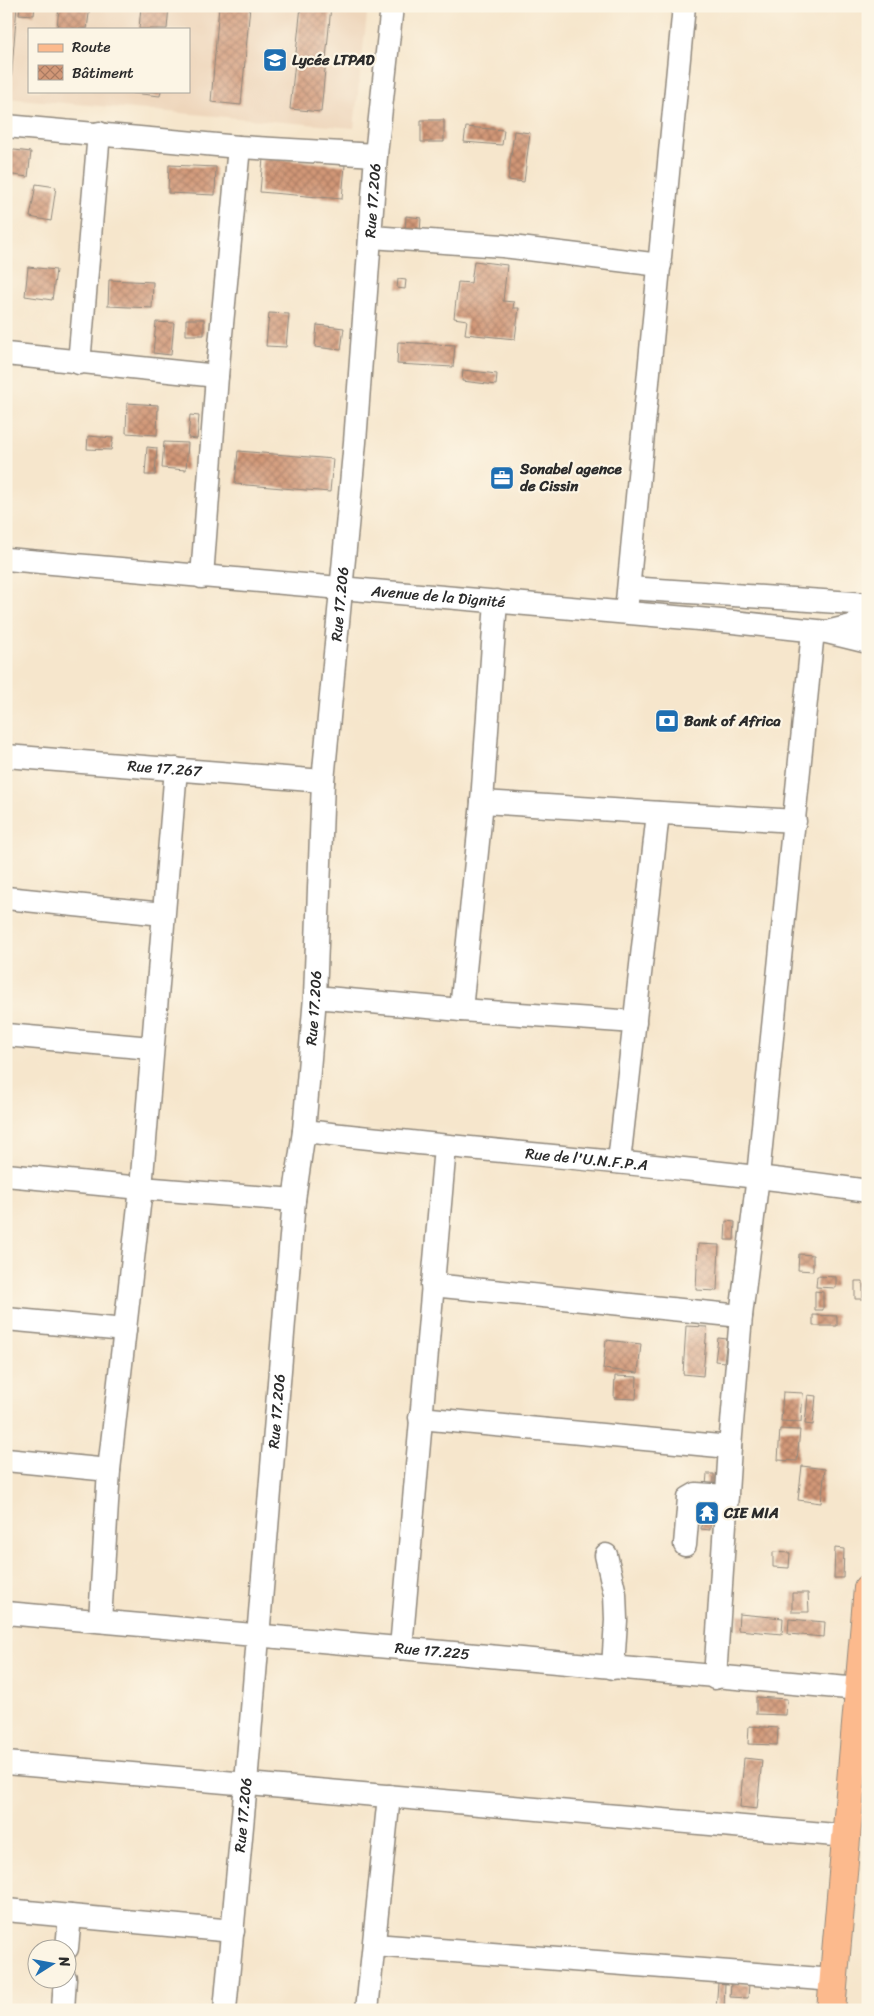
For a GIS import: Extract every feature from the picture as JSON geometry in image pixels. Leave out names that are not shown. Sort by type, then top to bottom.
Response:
[{"type":"main road","points":[[831,2010],[868,1588]]},
{"type":"main road","points":[[848,2010],[868,1792]]},
{"type":"street","name":"Rue 17.206","points":[[225,2010],[259,1636],[294,1200],[304,1131],[315,997],[323,781],[371,237],[376,155],[392,6]]},
{"type":"street","points":[[626,612],[684,6]]},
{"type":"street","points":[[6,126],[239,147],[376,155]]},
{"type":"street","points":[[79,363],[99,133]]},
{"type":"street","points":[[202,577],[217,376],[239,147]]},
{"type":"street","points":[[371,237],[503,246],[660,265]]},
{"type":"street","points":[[6,354],[217,376]]},
{"type":"street","name":"Avenue de la Dignité","points":[[6,559],[626,612],[820,631],[868,642]]},
{"type":"street","points":[[629,588],[868,604]]},
{"type":"street","points":[[462,1010],[482,802],[496,601]]},
{"type":"street","points":[[716,1678],[730,1448],[741,1316],[758,1176],[795,821],[820,631],[868,622]]},
{"type":"street","name":"Rue 17.267","points":[[6,756],[323,781]]},
{"type":"street","points":[[100,1621],[109,1470],[141,1188],[176,769]]},
{"type":"street","points":[[482,802],[795,821]]},
{"type":"street","points":[[619,1162],[658,813]]},
{"type":"street","points":[[6,898],[163,914]]},
{"type":"street","points":[[315,997],[462,1010],[635,1022]]},
{"type":"street","points":[[6,1035],[152,1048]]},
{"type":"street","name":"Rue de l'U.N.F.P.A","points":[[304,1131],[445,1147],[758,1176],[868,1191]]},
{"type":"street","points":[[401,1648],[445,1147]]},
{"type":"street","points":[[6,1175],[294,1200]]},
{"type":"street","points":[[432,1284],[741,1316]]},
{"type":"street","points":[[6,1319],[125,1330]]},
{"type":"street","points":[[420,1418],[730,1448]]},
{"type":"street","points":[[6,1460],[109,1470]]},
{"type":"street","points":[[685,1544],[689,1498],[696,1494],[727,1496]]},
{"type":"street","points":[[606,1556],[615,1594],[616,1620],[613,1668]]},
{"type":"street","name":"Rue 17.225","points":[[6,1613],[716,1678],[858,1689]]},
{"type":"street","points":[[6,1763],[846,1836]]},
{"type":"street","points":[[366,2010],[390,1796]]},
{"type":"street","points":[[6,1910],[233,1931]]},
{"type":"street","points":[[69,1938],[70,1916]]},
{"type":"street","points":[[374,1945],[834,1980]]},
{"type":"street","points":[[63,2010],[64,1988]]},
{"type":"shaded area","name":"Lycée LTPAD","points":[[6,6],[368,6],[354,128],[6,98]]},
{"type":"building","points":[[6,6],[17,6],[11,81],[6,81]]},
{"type":"building","points":[[20,6],[35,6],[34,15],[19,14]]},
{"type":"building","points":[[59,6],[90,6],[87,28],[57,28]]},
{"type":"building","points":[[141,6],[169,6],[167,28],[139,28]]},
{"type":"building","points":[[219,6],[250,6],[241,105],[211,102]]},
{"type":"building","points":[[301,6],[331,6],[321,112],[290,109]]},
{"type":"building","points":[[132,92],[161,92],[160,96]]},
{"type":"building","points":[[421,120],[444,120],[444,142],[421,142]]},
{"type":"building","points":[[466,127],[504,130],[502,145],[464,142]]},
{"type":"building","points":[[514,131],[530,133],[524,182],[508,180]]},
{"type":"building","points":[[6,149],[31,152],[28,177],[6,174]]},
{"type":"building","points":[[263,158],[345,165],[342,199],[260,192]]},
{"type":"building","points":[[169,165],[216,167],[215,195],[168,193]]},
{"type":"building","points":[[36,184],[56,187],[51,221],[30,217]]},
{"type":"building","points":[[406,216],[421,218],[420,233],[405,231]]},
{"type":"building","points":[[474,261],[507,265],[503,301],[514,302],[513,308],[519,308],[515,339],[465,334],[467,320],[454,318],[458,282],[471,283]]},
{"type":"building","points":[[28,267],[56,270],[52,300],[25,296]]},
{"type":"building","points":[[398,279],[406,280],[405,289],[397,288]]},
{"type":"building","points":[[109,280],[153,282],[152,308],[108,306]]},
{"type":"building","points":[[269,313],[289,314],[286,347],[266,346]]},
{"type":"building","points":[[186,319],[204,319],[204,335],[186,335]]},
{"type":"building","points":[[156,322],[174,323],[171,355],[153,353]]},
{"type":"building","points":[[317,325],[344,328],[341,350],[315,347]]},
{"type":"building","points":[[398,342],[455,345],[453,367],[397,364]]},
{"type":"building","points":[[463,370],[497,374],[496,385],[462,381]]},
{"type":"building","points":[[127,403],[158,405],[157,435],[126,433]]},
{"type":"building","points":[[190,415],[199,416],[197,439],[188,438]]},
{"type":"building","points":[[88,436],[113,438],[111,450],[87,449]]},
{"type":"building","points":[[164,442],[188,443],[186,470],[162,468]]},
{"type":"building","points":[[147,447],[157,448],[155,475],[145,475]]},
{"type":"building","points":[[238,451],[333,459],[330,492],[235,484]]},
{"type":"building","points":[[726,1221],[735,1222],[734,1240],[725,1240]]},
{"type":"building","points":[[698,1244],[719,1245],[717,1291],[696,1290]]},
{"type":"building","points":[[799,1254],[813,1255],[813,1271],[798,1270]]},
{"type":"building","points":[[817,1276],[836,1277],[836,1288],[816,1287]]},
{"type":"building","points":[[855,1281],[863,1281],[863,1299],[855,1299]]},
{"type":"building","points":[[815,1291],[823,1292],[823,1310],[815,1310]]},
{"type":"building","points":[[813,1315],[837,1316],[837,1326],[813,1326]]},
{"type":"building","points":[[686,1326],[707,1327],[703,1376],[683,1374]]},
{"type":"building","points":[[718,1338],[727,1339],[724,1362],[715,1361]]},
{"type":"building","points":[[606,1340],[641,1344],[638,1373],[603,1369]]},
{"type":"building","points":[[615,1376],[637,1377],[636,1399],[614,1398]]},
{"type":"building","points":[[783,1392],[803,1393],[801,1422],[781,1421]]},
{"type":"building","points":[[808,1395],[816,1396],[813,1425],[805,1424]]},
{"type":"building","points":[[780,1429],[800,1430],[797,1461],[778,1460]]},
{"type":"building","points":[[802,1466],[825,1469],[821,1503],[798,1500]]},
{"type":"building","points":[[707,1474],[714,1474],[714,1485],[706,1485]]},
{"type":"building","points":[[703,1504],[711,1504],[710,1530],[701,1529]]},
{"type":"building","points":[[835,1548],[844,1549],[843,1578],[834,1578]]},
{"type":"building","points":[[773,1552],[790,1553],[789,1568],[773,1567]]},
{"type":"building","points":[[792,1593],[808,1593],[809,1612],[792,1612]]},
{"type":"building","points":[[739,1614],[783,1618],[782,1634],[738,1630]]},
{"type":"building","points":[[789,1619],[825,1622],[824,1637],[788,1634]]},
{"type":"building","points":[[756,1697],[787,1699],[786,1715],[756,1714]]},
{"type":"building","points":[[749,1726],[778,1728],[777,1745],[748,1744]]},
{"type":"building","points":[[744,1758],[762,1760],[757,1809],[740,1807]]},
{"type":"building","points":[[718,1983],[725,1983],[724,2010],[716,2010]]},
{"type":"building","points":[[731,1983],[749,1984],[748,1998],[730,1997]]},
{"type":"place","name":"Lycée LTPAD","points":[[275,60]]},
{"type":"place","name":"Sonabel agence de Cissin","points":[[502,478]]},
{"type":"place","name":"Bank of Africa","points":[[667,721]]},
{"type":"place","name":"CIE MIA","points":[[707,1513]]}]
